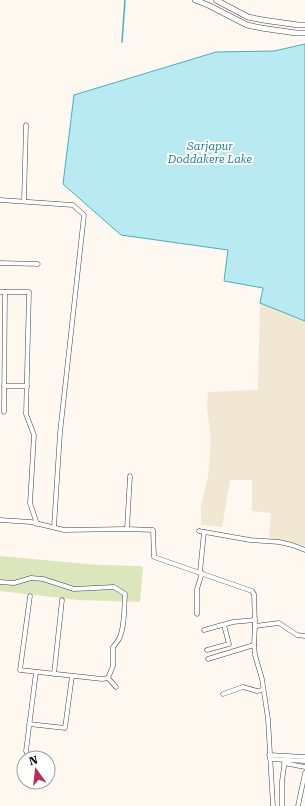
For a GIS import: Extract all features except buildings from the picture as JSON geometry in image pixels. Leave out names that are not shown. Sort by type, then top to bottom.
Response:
[{"type":"street","points":[[194,0],[208,5],[247,25],[305,33]]},
{"type":"street","points":[[216,0],[248,17],[305,25]]},
{"type":"street","points":[[24,201],[26,125]]},
{"type":"street","points":[[0,200],[73,205],[84,215],[60,433],[54,527]]},
{"type":"street","points":[[0,263],[38,264]]},
{"type":"street","points":[[4,412],[4,386],[2,373],[2,292],[29,292],[26,414],[34,434],[30,503],[37,524]]},
{"type":"street","points":[[4,386],[27,386]]},
{"type":"street","points":[[127,529],[130,476]]},
{"type":"street","points":[[0,520],[37,524],[64,530],[153,530],[154,557],[252,591],[254,594],[255,620],[254,644],[268,719],[273,806]]},
{"type":"street","points":[[197,614],[197,589],[201,573],[201,531],[250,540],[279,542],[305,550]]},
{"type":"street","points":[[0,582],[14,583],[31,578],[43,579],[74,589],[114,587],[125,594],[122,632],[113,647],[113,666],[108,678],[102,680],[20,670],[30,596]]},
{"type":"street","points":[[54,674],[62,600]]},
{"type":"street","points":[[204,630],[233,622],[255,620]]},
{"type":"street","points":[[255,626],[279,623],[297,635],[305,636]]},
{"type":"street","points":[[207,650],[229,644],[224,625]]},
{"type":"street","points":[[208,659],[254,644]]},
{"type":"street","points":[[26,750],[36,672]]},
{"type":"street","points":[[29,724],[65,728],[72,676]]},
{"type":"street","points":[[108,678],[116,687]]},
{"type":"street","points":[[223,694],[243,687],[257,691],[263,690]]},
{"type":"street","points":[[270,757],[305,757]]},
{"type":"street","points":[[270,757],[305,767]]},
{"type":"street","points":[[284,762],[305,761]]},
{"type":"street","points":[[282,806],[284,762]]},
{"type":"street","points":[[298,806],[305,773]]},
{"type":"shaded area","points":[[260,303],[305,321],[305,546],[269,538],[271,513],[252,511],[252,480],[230,480],[222,527],[201,525],[201,505],[208,477],[211,440],[207,408],[208,392],[258,390]]},
{"type":"green space","points":[[0,556],[98,565],[143,567],[140,602],[78,600],[0,591]]},
{"type":"water","name":"Sarjapur Doddakere Lake","points":[[305,44],[305,321],[260,303],[263,288],[224,281],[228,250],[121,235],[63,184],[74,95],[216,52],[274,51]]},
{"type":"waterway","points":[[122,42],[125,0]]}]
